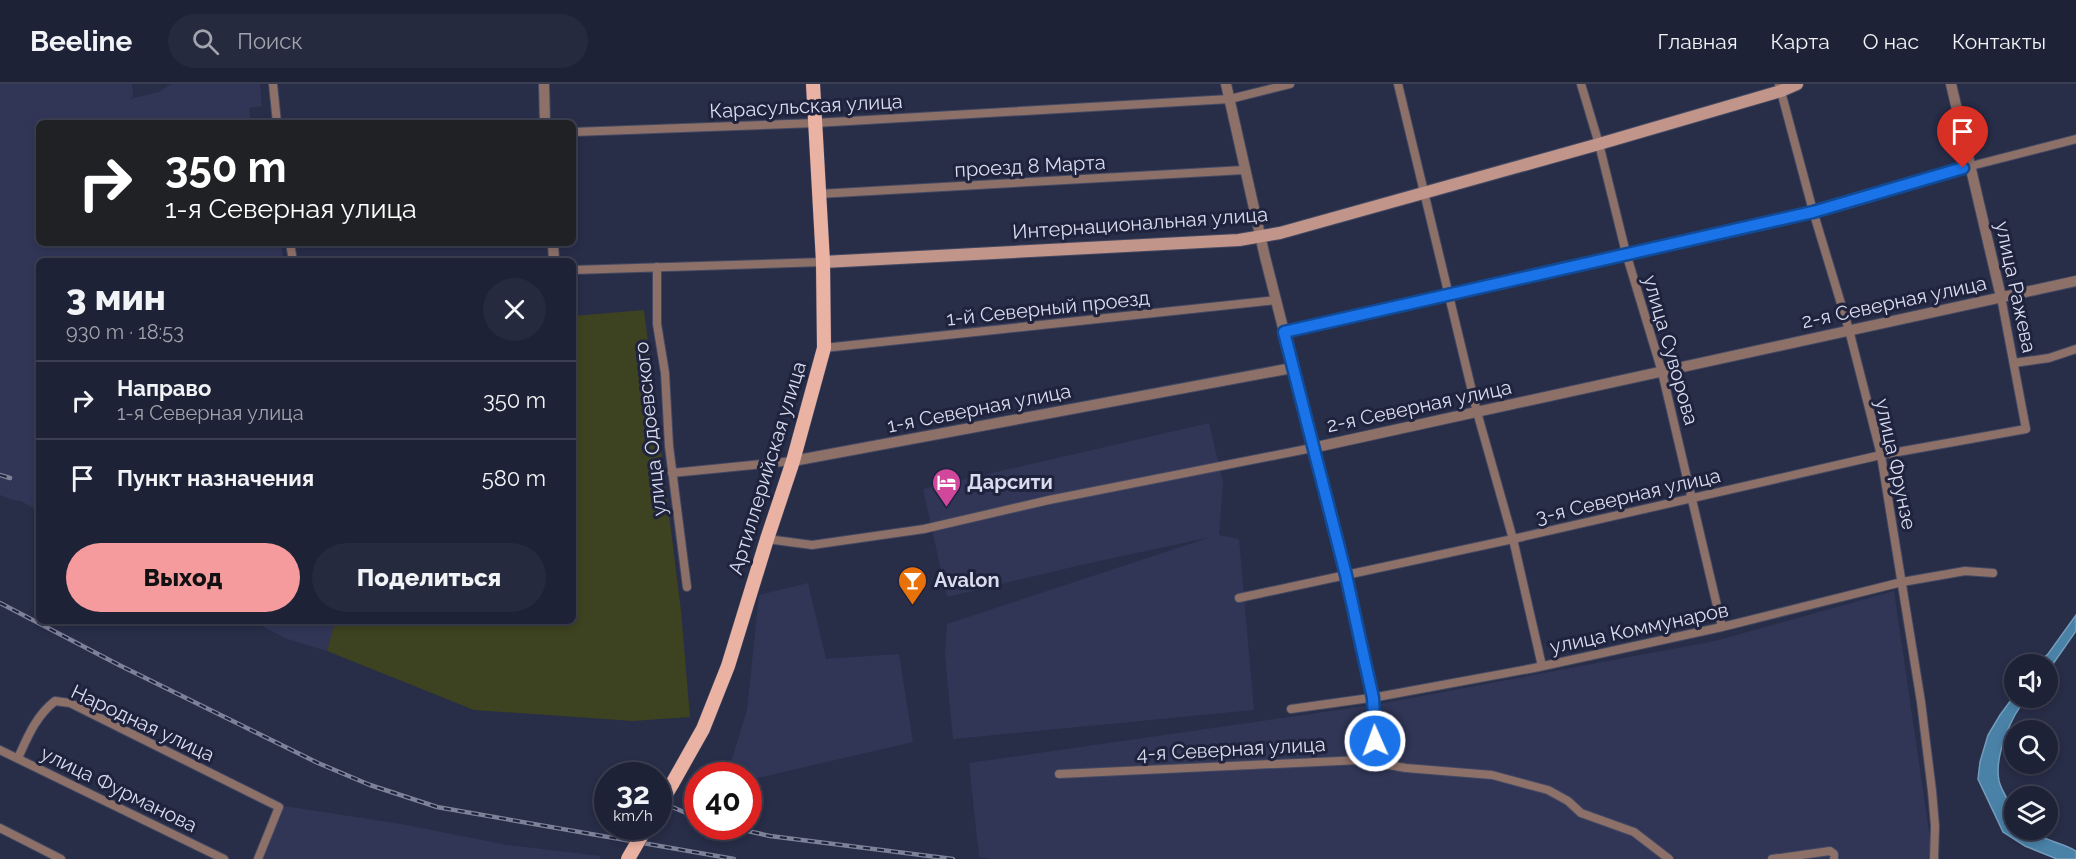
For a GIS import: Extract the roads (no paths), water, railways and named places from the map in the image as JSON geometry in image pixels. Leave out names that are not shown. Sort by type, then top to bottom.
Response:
[{"type":"main road","name":"Артиллерийская улица","points":[[672,784],[703,729],[728,666],[794,461],[824,348],[823,262],[813,84]]},
{"type":"main road","name":"Интернациональная улица","points":[[823,262],[1239,240],[1280,233],[1599,144],[1780,87],[1797,84]]},
{"type":"main road","points":[[628,859],[639,840]]},
{"type":"street","points":[[273,84],[277,120]]},
{"type":"street","points":[[544,84],[545,120]]},
{"type":"street","points":[[1226,84],[1244,170],[1312,448],[1346,575],[1373,698],[1375,741],[1372,754]]},
{"type":"street","name":"Карасульская улица","points":[[576,132],[815,123],[1230,99],[1290,84]]},
{"type":"street","points":[[1398,84],[1477,412],[1513,539],[1542,666]]},
{"type":"street","name":"улица Суворова","points":[[1581,84],[1599,144],[1626,253],[1662,372],[1722,627]]},
{"type":"street","name":"улица Ражева","points":[[1951,84],[2001,297],[2026,429]]},
{"type":"street","name":"улица Фрунзе","points":[[1780,87],[1813,212],[1849,330],[1881,455],[1920,691],[1932,790],[1935,826],[1934,859]]},
{"type":"street","points":[[1284,332],[1813,212],[1971,166],[2076,139]]},
{"type":"street","name":"проезд 8 Марта","points":[[818,194],[1244,170]]},
{"type":"street","name":"Интернациональная улица","points":[[576,270],[823,262]]},
{"type":"street","name":"улица Одоевского","points":[[657,267],[657,324],[665,373],[672,473],[687,587]]},
{"type":"street","name":"2-я Северная улица","points":[[767,539],[812,544],[924,529],[1048,500],[1312,448],[2076,281]]},
{"type":"street","name":"1-й Северный проезд","points":[[824,348],[1276,300]]},
{"type":"street","points":[[2014,363],[2049,358],[2076,349]]},
{"type":"street","name":"1-я Северная улица","points":[[672,473],[794,461],[1292,368]]},
{"type":"street","name":"3-я Северная улица","points":[[1239,598],[1513,539],[1881,455],[2026,429]]},
{"type":"street","name":"улица Коммунаров","points":[[1291,709],[1373,698],[1542,666],[1722,627],[1902,582],[1965,571],[1993,573]]},
{"type":"street","name":"Народная улица","points":[[18,758],[31,730],[44,710],[55,701],[70,704],[279,807],[258,859]]},
{"type":"street","name":"улица Фурманова","points":[[0,750],[224,859]]},
{"type":"street","points":[[1360,760],[1372,754]]},
{"type":"street","points":[[1372,754],[1380,763]]},
{"type":"street","name":"4-я Северная улица","points":[[1059,774],[1360,760],[1406,768],[1492,775],[1548,790],[1568,801],[1581,813],[1634,832],[1670,859]]},
{"type":"street","points":[[0,828],[61,859]]},
{"type":"street","points":[[1772,859],[1830,852],[1834,855],[1834,859]]},
{"type":"railway","points":[[0,475],[10,478]]},
{"type":"railway","points":[[0,603],[36,622]]},
{"type":"railway","points":[[40,624],[318,763],[370,785],[437,807],[734,859]]},
{"type":"railway","points":[[672,807],[684,812]]},
{"type":"railway","points":[[762,834],[953,859]]},
{"type":"place","name":"Дарсити","points":[[946,508]]},
{"type":"place","name":"Avalon","points":[[913,606]]}]
